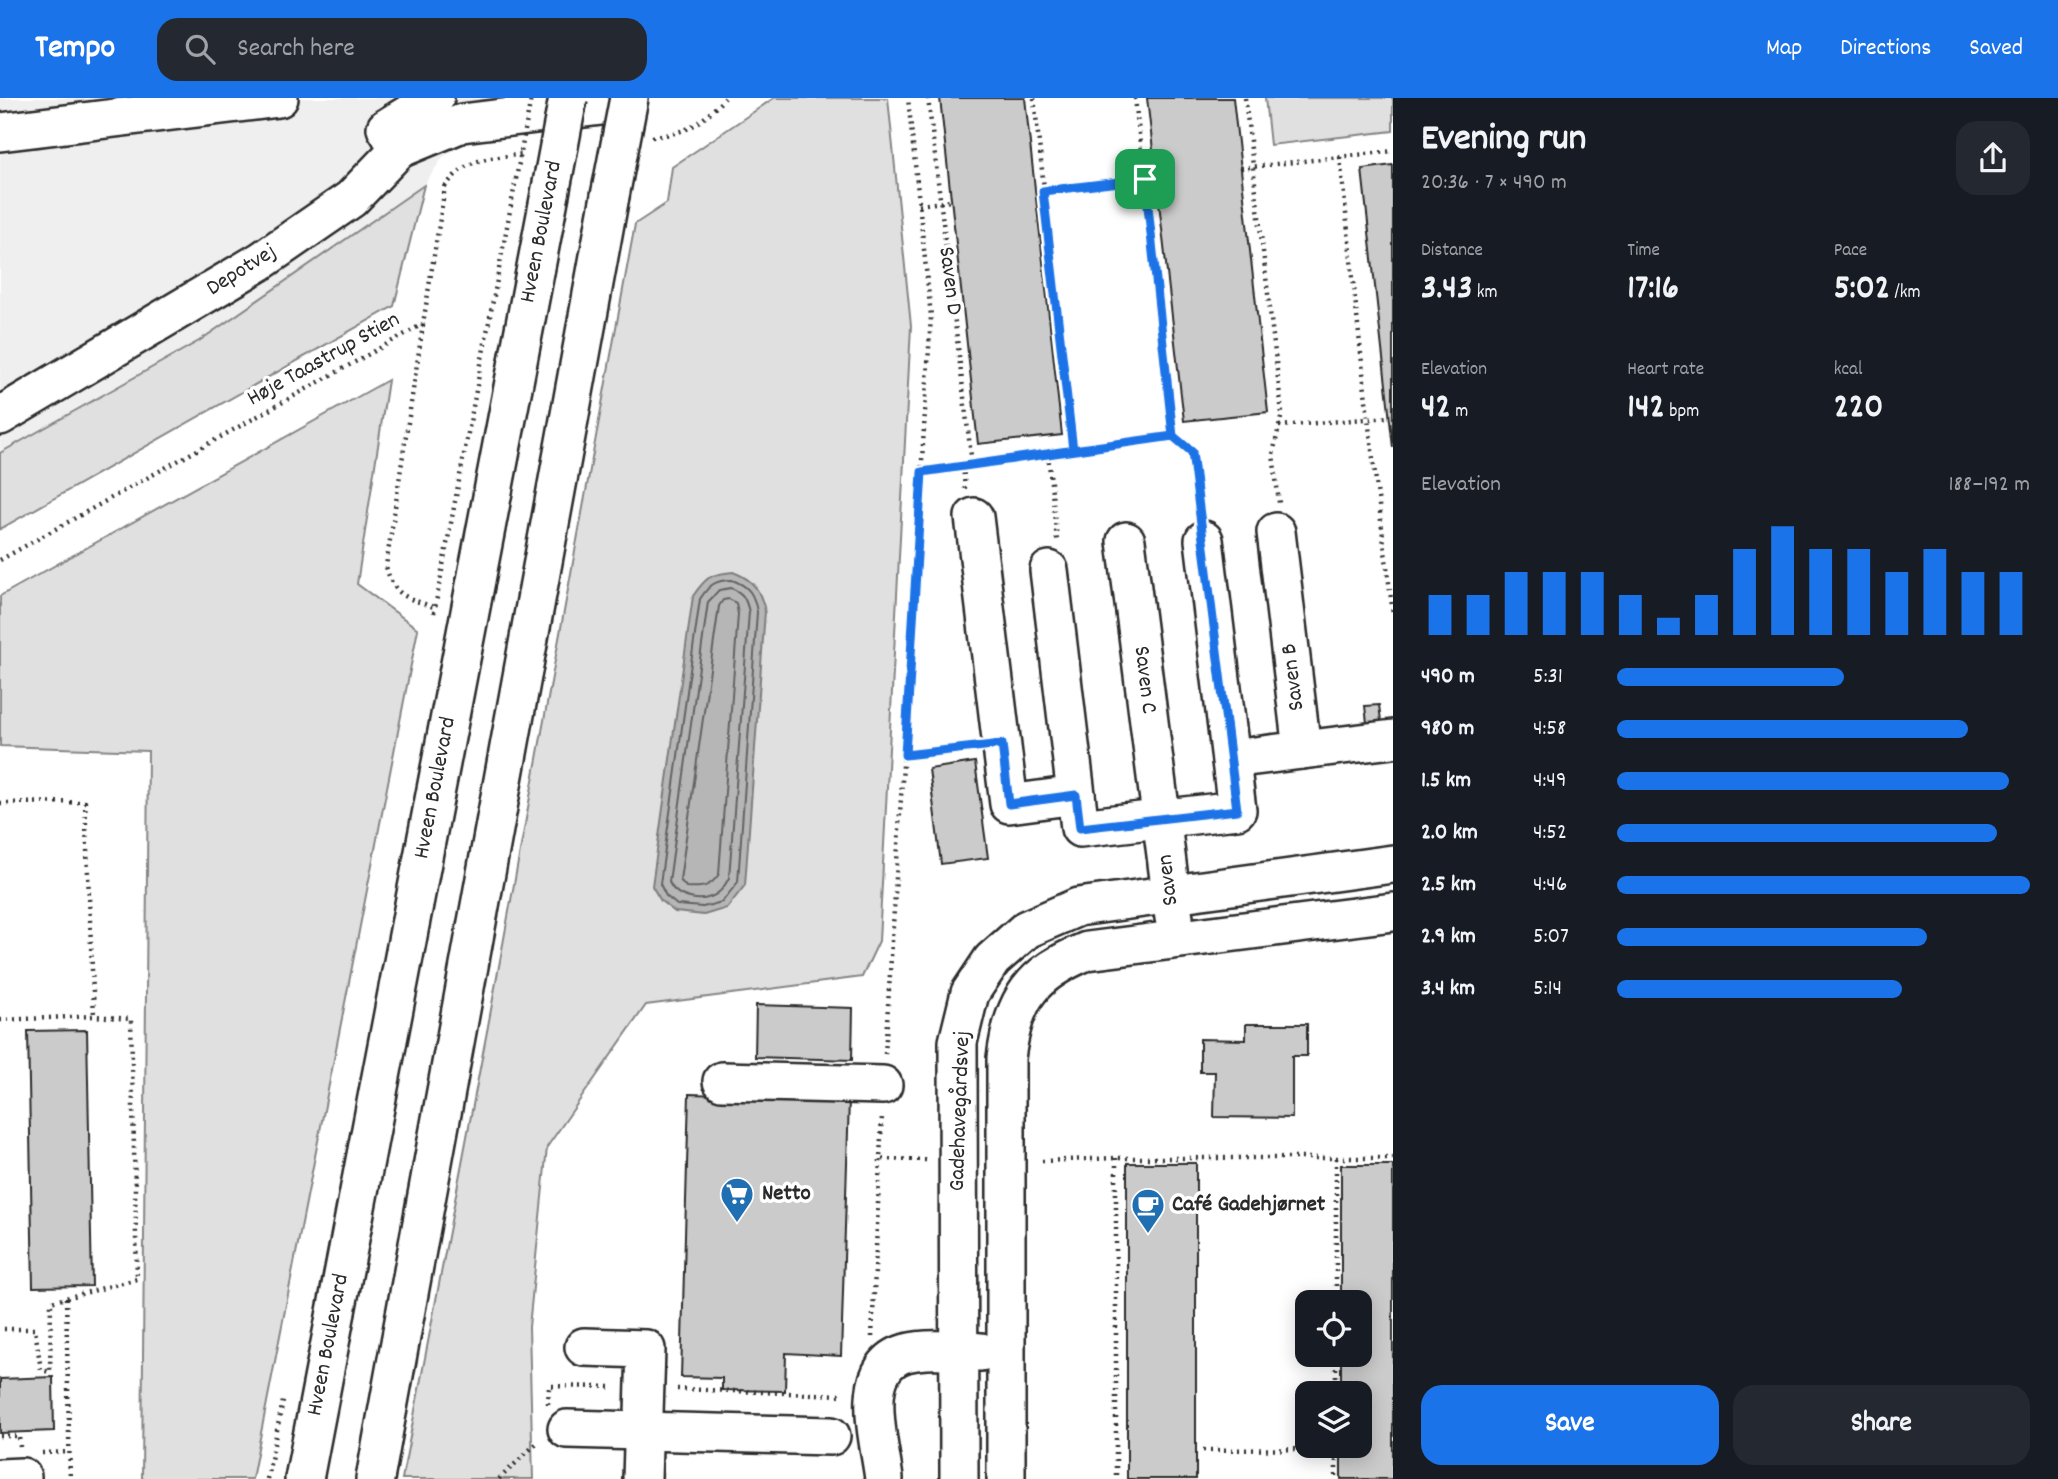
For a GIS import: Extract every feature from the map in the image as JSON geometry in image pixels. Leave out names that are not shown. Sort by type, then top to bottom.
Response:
[{"type":"street","points":[[0,132],[240,100],[279,98]]},
{"type":"street","name":"Depotvej","points":[[0,416],[261,261],[351,199],[392,139],[435,98]]},
{"type":"street","name":"Hveen Boulevard","points":[[304,1479],[543,163],[568,98]]},
{"type":"street","points":[[392,139],[462,124],[610,105],[629,98]]},
{"type":"street","points":[[375,1479],[629,98]]},
{"type":"street","points":[[974,517],[1009,804],[1076,795]]},
{"type":"street","name":"Saven B","points":[[1276,532],[1303,750]]},
{"type":"street","points":[[1049,570],[1080,828],[1237,810],[1204,540]]},
{"type":"street","name":"Saven C","points":[[1126,541],[1162,819]]},
{"type":"street","points":[[1231,759],[1393,739]]},
{"type":"street","name":"Saven","points":[[1162,819],[1176,940]]},
{"type":"street","name":"Gadehavegårdsvej","points":[[959,1479],[958,1042],[970,993],[992,960],[1027,929],[1079,907],[1393,864]]},
{"type":"street","name":"Gadehavegårdsvej","points":[[1006,1479],[1006,1058],[1010,1026],[1021,1001],[1036,981],[1059,962],[1087,951],[1393,912]]},
{"type":"street","points":[[722,1081],[883,1084]]},
{"type":"street","points":[[584,1347],[646,1349],[642,1479]]},
{"type":"street","points":[[884,1479],[874,1396],[876,1382],[882,1370],[892,1360],[904,1354],[925,1351],[1007,1352]]},
{"type":"street","points":[[554,1423],[643,1431],[831,1436]]},
{"type":"path","points":[[423,324],[386,566],[389,581],[402,596],[435,607],[531,98]]},
{"type":"path","points":[[639,139],[680,134],[700,123],[726,98]]},
{"type":"path","points":[[872,1340],[882,1159],[883,1084],[931,316],[908,98]]},
{"type":"path","name":"Saven D","points":[[928,98],[972,464]]},
{"type":"path","points":[[1034,98],[1073,450]]},
{"type":"path","points":[[1135,98],[1173,436],[1192,452],[1204,540]]},
{"type":"path","points":[[1245,98],[1282,414],[1273,454],[1280,515],[1276,532]]},
{"type":"path","points":[[1241,168],[1393,151]]},
{"type":"path","points":[[1340,157],[1368,419],[1393,614]]},
{"type":"path","name":"Høje Taastrup Stien","points":[[0,560],[423,324],[445,187],[458,170],[479,160],[543,163]]},
{"type":"path","points":[[1035,192],[1157,177]]},
{"type":"path","points":[[919,205],[951,201]]},
{"type":"path","points":[[1279,426],[1390,417]]},
{"type":"path","points":[[922,472],[1173,436]]},
{"type":"path","points":[[1048,454],[1057,543],[1049,570]]},
{"type":"path","points":[[905,755],[1002,744]]},
{"type":"path","points":[[0,803],[85,802],[94,1016]]},
{"type":"path","points":[[0,1020],[94,1016],[131,1019],[137,1279],[51,1302],[50,1372],[41,1370],[35,1329],[0,1329]]},
{"type":"path","points":[[1116,1158],[1116,1479]]},
{"type":"path","points":[[1336,1158],[1336,1290]]},
{"type":"path","points":[[1042,1160],[1393,1158]]},
{"type":"path","points":[[882,1159],[926,1160]]},
{"type":"path","points":[[66,1298],[70,1479]]},
{"type":"path","points":[[499,1479],[554,1423],[548,1385],[841,1396],[847,1385]]},
{"type":"path","points":[[1203,1450],[1295,1449]]},
{"type":"path","points":[[1336,1458],[1336,1479]]},
{"type":"shaded area","points":[[0,98],[525,98],[443,157],[424,185],[199,341],[0,453]]},
{"type":"shaded area","points":[[774,98],[888,98],[911,326],[879,941],[862,977],[646,1005],[547,1147],[529,1327],[533,1479],[402,1479],[635,224],[667,203],[672,167]]},
{"type":"shaded area","points":[[1265,98],[1393,98],[1393,131],[1270,145]]},
{"type":"shaded area","points":[[424,185],[394,306],[0,529],[0,453],[199,341]]},
{"type":"shaded area","points":[[388,380],[357,584],[418,629],[252,1479],[142,1479],[148,751],[0,746],[0,596]]},
{"type":"water","points":[[733,572],[755,587],[765,611],[745,885],[727,908],[704,915],[675,912],[661,901],[652,886],[693,596],[709,578]]},
{"type":"building","points":[[940,98],[1025,98],[1062,435],[978,444]]},
{"type":"building","points":[[1147,98],[1233,98],[1268,412],[1184,421]]},
{"type":"building","points":[[1393,165],[1393,448],[1362,169]]},
{"type":"building","points":[[1379,705],[1382,729],[1368,731],[1365,706]]},
{"type":"building","points":[[975,762],[988,858],[941,864],[929,769]]},
{"type":"building","points":[[756,1005],[853,1008],[852,1060],[755,1057]]},
{"type":"building","points":[[1246,1024],[1307,1024],[1307,1056],[1292,1056],[1292,1118],[1214,1117],[1215,1072],[1200,1072],[1200,1039],[1246,1040]]},
{"type":"building","points":[[87,1030],[92,1286],[33,1287],[28,1031]]},
{"type":"building","points":[[689,1094],[849,1099],[841,1356],[786,1353],[785,1391],[722,1390],[722,1378],[681,1377]]},
{"type":"building","points":[[1127,1163],[1196,1163],[1196,1479],[1127,1479]]},
{"type":"building","points":[[1341,1165],[1393,1165],[1393,1479],[1341,1479],[1341,1458],[1372,1458],[1372,1381],[1341,1381],[1341,1367],[1372,1367],[1372,1290],[1341,1290]]},
{"type":"building","points":[[53,1377],[54,1431],[0,1433],[0,1379]]},
{"type":"place","name":"Netto","points":[[737,1224]]},
{"type":"place","name":"Café Gadehjørnet","points":[[1148,1235]]},
{"type":"route","points":[[1145,179],[1043,191],[1073,450],[1173,436],[1192,452],[1237,810],[1080,828],[1076,795],[1009,804],[1002,744],[905,755],[922,472],[1173,436],[1145,179]]}]
